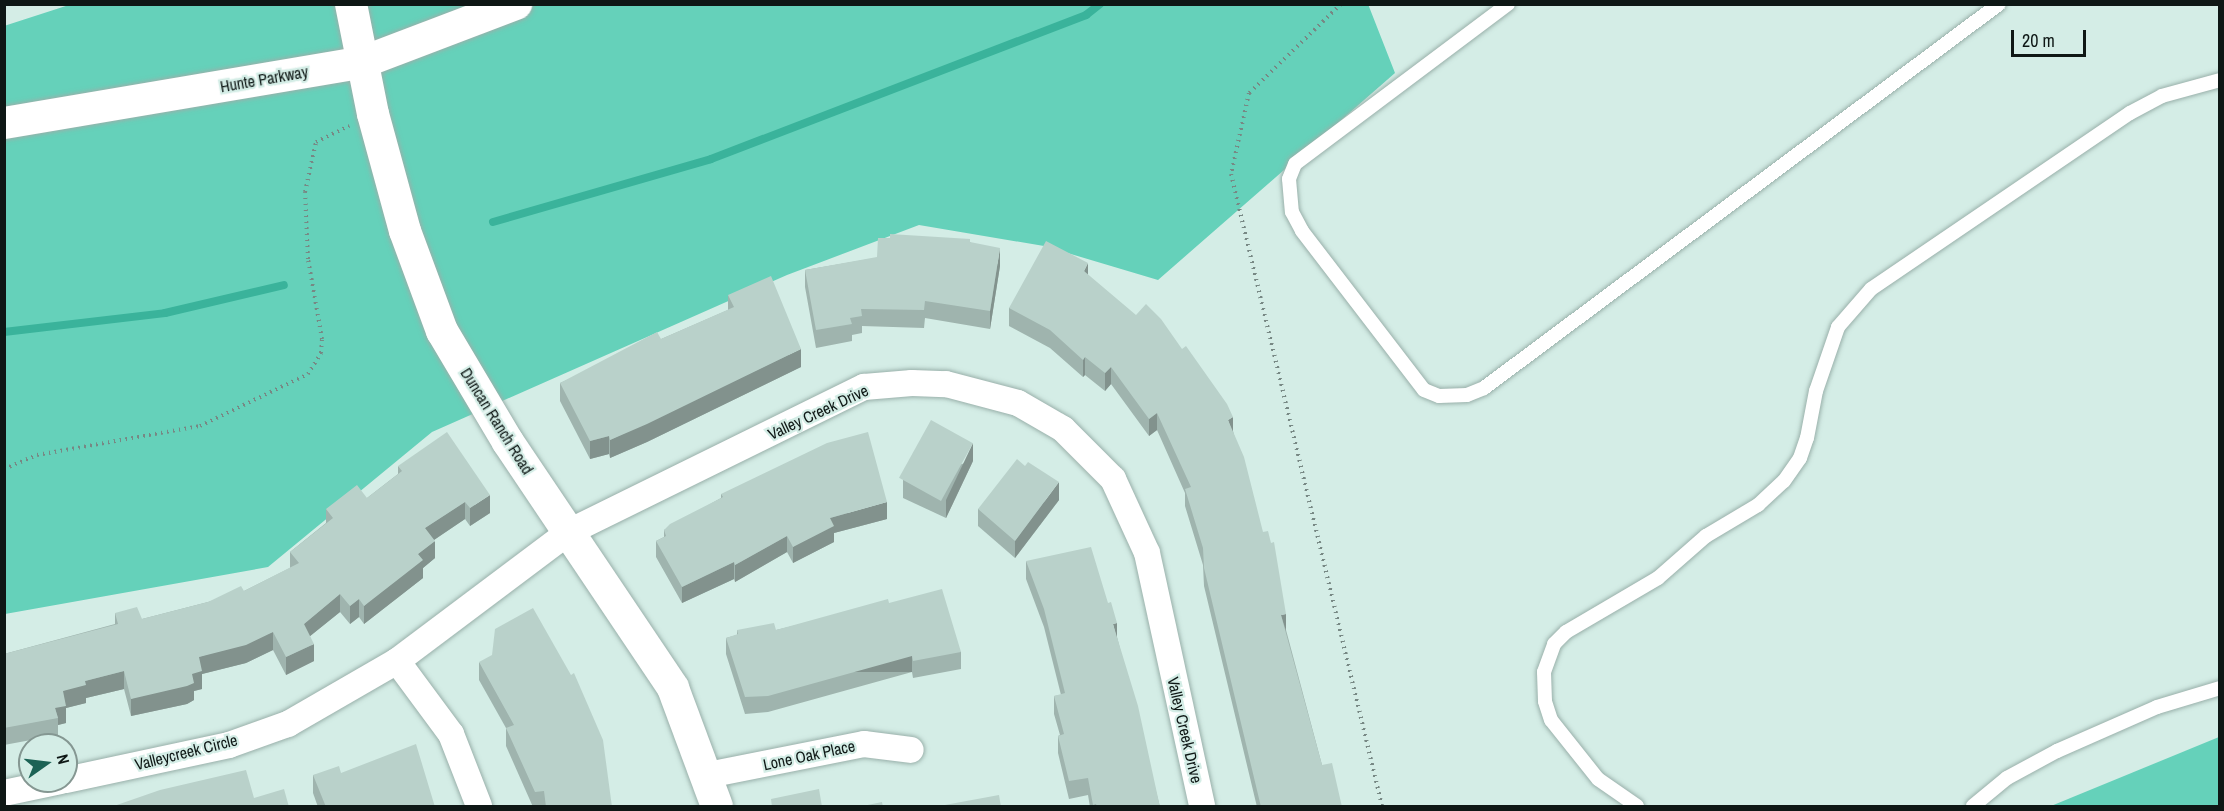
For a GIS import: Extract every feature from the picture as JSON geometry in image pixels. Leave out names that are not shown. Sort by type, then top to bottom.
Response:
[{"type":"street","name":"Duncan Ranch Road","points":[[351,4],[373,114],[405,231],[442,331],[508,442],[673,688],[708,775],[717,807]]},
{"type":"street","name":"Hunte Parkway","points":[[4,123],[363,62],[516,4]]},
{"type":"street","name":"Valley Creek Drive","points":[[569,532],[864,387],[891,383],[946,384],[1018,403],[1075,441],[1113,479],[1127,503],[1155,583],[1157,612],[1202,807]]},
{"type":"street","name":"Valleycreek Circle","points":[[78,777],[229,745],[288,724],[397,661],[569,532]]},
{"type":"street","points":[[397,661],[451,734],[479,807]]},
{"type":"street","name":"Lone Oak Place","points":[[708,775],[864,744],[910,750]]},
{"type":"lane","points":[[1508,4],[1296,164],[1289,179],[1292,212],[1302,231],[1424,390],[1439,396],[1467,395],[1484,388],[2000,4]]},
{"type":"lane","points":[[1637,807],[1598,779],[1551,720],[1545,701],[1544,672],[1554,644],[1566,632],[1659,578],[1706,536],[1758,505],[1784,481],[1800,458],[1807,438],[1816,391],[1838,327],[1871,289],[2130,113],[2162,96],[2220,80]]},
{"type":"lane","points":[[1973,807],[2007,778],[2057,751],[2157,707],[2220,688]]},
{"type":"path","points":[[1341,4],[1249,93],[1231,174],[1382,807]]},
{"type":"path","points":[[4,469],[37,455],[200,426],[308,374],[321,353],[322,339],[308,259],[305,192],[316,142],[373,114]]},
{"type":"green space","points":[[72,4],[1368,4],[1395,73],[1158,280],[1044,246],[919,225],[787,275],[432,432],[268,567],[5,614],[4,26]]},
{"type":"green space","points":[[2219,737],[2219,806],[2051,806]]},
{"type":"building","points":[[890,234],[970,239],[970,242],[1000,248],[990,311],[925,301],[924,310],[861,309],[862,316],[850,318],[852,324],[816,330],[805,270],[877,257],[878,238],[890,238]]},
{"type":"building","points":[[1046,241],[1088,263],[1084,271],[1136,315],[1146,304],[1161,319],[1182,349],[1186,346],[1227,404],[1233,417],[1228,420],[1244,457],[1263,532],[1268,531],[1271,543],[1274,542],[1286,614],[1281,615],[1322,765],[1332,763],[1342,807],[1261,807],[1204,568],[1203,548],[1185,489],[1191,487],[1157,413],[1149,419],[1111,367],[1105,373],[1085,357],[1083,360],[1050,330],[1009,308]]},
{"type":"building","points":[[771,276],[801,349],[647,424],[610,440],[609,436],[590,441],[560,383],[657,332],[661,339],[734,307],[728,295]]},
{"type":"building","points":[[931,420],[973,443],[941,501],[899,478]]},
{"type":"building","points":[[447,432],[490,495],[470,508],[465,502],[425,528],[435,541],[418,554],[423,560],[364,606],[359,599],[350,606],[340,594],[304,624],[314,644],[286,657],[273,632],[246,645],[199,657],[202,671],[192,674],[194,683],[131,699],[124,671],[85,681],[86,685],[63,691],[66,706],[55,708],[58,718],[4,728],[4,654],[118,624],[115,613],[137,607],[142,619],[208,602],[241,586],[244,591],[299,563],[290,552],[333,518],[326,509],[357,485],[367,498],[402,471],[398,466]]},
{"type":"building","points":[[868,432],[887,502],[830,518],[834,526],[793,547],[787,536],[735,565],[734,562],[682,587],[656,541],[666,536],[664,530],[670,524],[723,497],[721,494],[827,443]]},
{"type":"building","points":[[1017,459],[1025,466],[1028,462],[1059,482],[1015,541],[978,509]]},
{"type":"building","points":[[1091,547],[1108,603],[1111,602],[1117,623],[1113,624],[1138,706],[1160,807],[1097,807],[1096,804],[1093,805],[1088,778],[1069,781],[1058,736],[1064,734],[1054,696],[1065,693],[1044,609],[1026,561]]},
{"type":"building","points":[[942,589],[961,652],[913,661],[912,656],[768,696],[745,697],[726,638],[738,634],[737,630],[774,623],[776,630],[888,599],[889,603]]},
{"type":"building","points":[[533,608],[571,675],[574,673],[603,740],[612,807],[546,807],[544,791],[535,792],[506,728],[514,725],[479,662],[492,655],[495,629]]},
{"type":"building","points":[[416,744],[435,807],[326,807],[313,775],[339,766],[341,773]]},
{"type":"building","points":[[246,770],[254,798],[284,789],[289,807],[111,807],[160,790]]},
{"type":"building","points":[[819,789],[822,807],[772,807],[771,799]]},
{"type":"building","points":[[999,795],[1001,807],[934,807]]},
{"type":"building","points":[[882,802],[883,807],[858,807]]},
{"type":"waterway","points":[[493,222],[711,159],[1086,15],[1100,4]]},
{"type":"waterway","points":[[4,332],[165,313],[284,285]]}]
